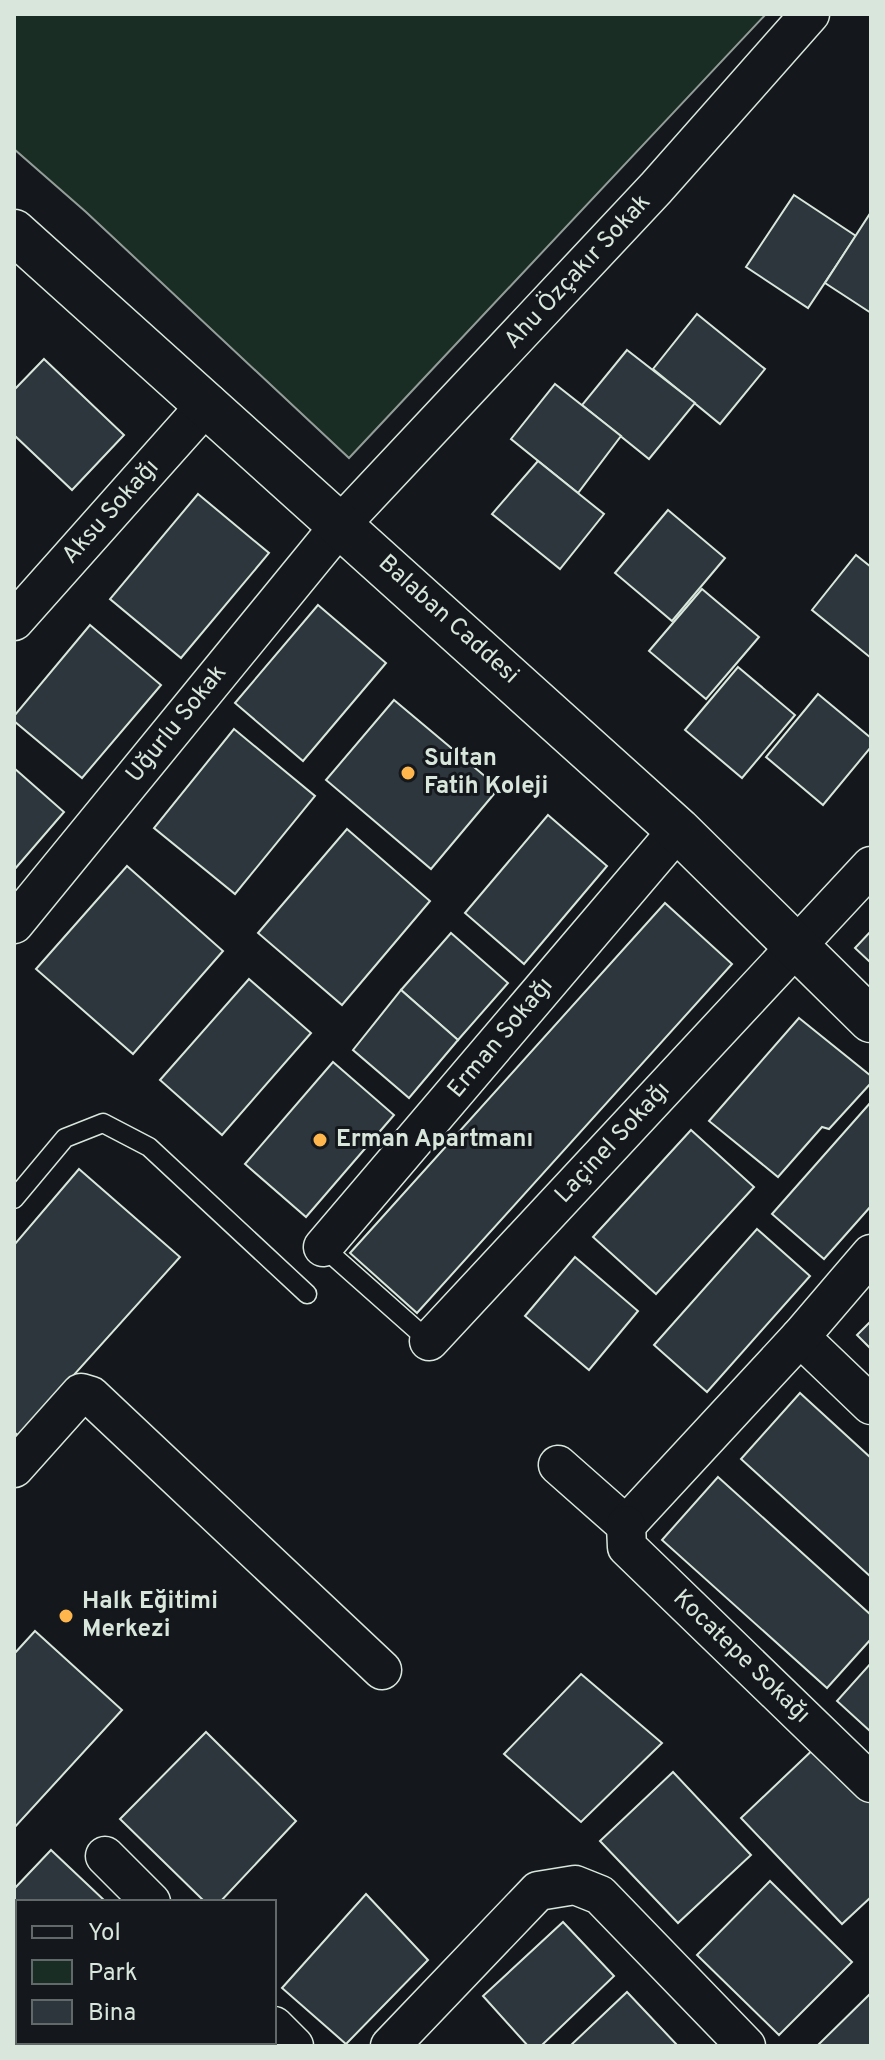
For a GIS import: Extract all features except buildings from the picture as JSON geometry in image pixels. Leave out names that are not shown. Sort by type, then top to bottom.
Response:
[{"type":"street","name":"Ahu Özçakır Sokak","points":[[341,524],[656,188],[810,14]]},
{"type":"street","name":"Balaban Caddesi","points":[[14,232],[208,403],[678,830],[871,1020]]},
{"type":"street","name":"Aksu Sokağı","points":[[18,608],[208,403]]},
{"type":"street","name":"Uğurlu Sokak","points":[[14,924],[341,524]]},
{"type":"street","name":"Erman Sokağı","points":[[323,1247],[678,830]]},
{"type":"street","name":"Laçinel Sokağı","points":[[429,1341],[871,866]]},
{"type":"street","points":[[558,1465],[626,1525],[800,1337],[871,1254]]},
{"type":"street","points":[[800,1337],[871,1405]]},
{"type":"street","points":[[14,1468],[81,1393],[91,1396],[382,1670]]},
{"type":"street","name":"Kocatepe Sokağı","points":[[626,1525],[627,1547],[871,1783]]},
{"type":"street","points":[[105,1856],[149,1900]]},
{"type":"street","points":[[390,2046],[538,1891],[575,1885],[600,1895],[746,2046]]},
{"type":"street","points":[[276,2028],[294,2046]]},
{"type":"lane","points":[[14,1199],[65,1138],[103,1123],[149,1147],[307,1294]]},
{"type":"lane","points":[[323,1247],[429,1341]]},
{"type":"green space","points":[[14,14],[766,14],[349,458],[86,212],[14,149]]},
{"type":"place","name":"Sultan Fatih Koleji","points":[[408,773]]},
{"type":"place","name":"Erman Apartmanı","points":[[320,1140]]},
{"type":"place","name":"Halk Eğitimi Merkezi","points":[[66,1616]]}]
